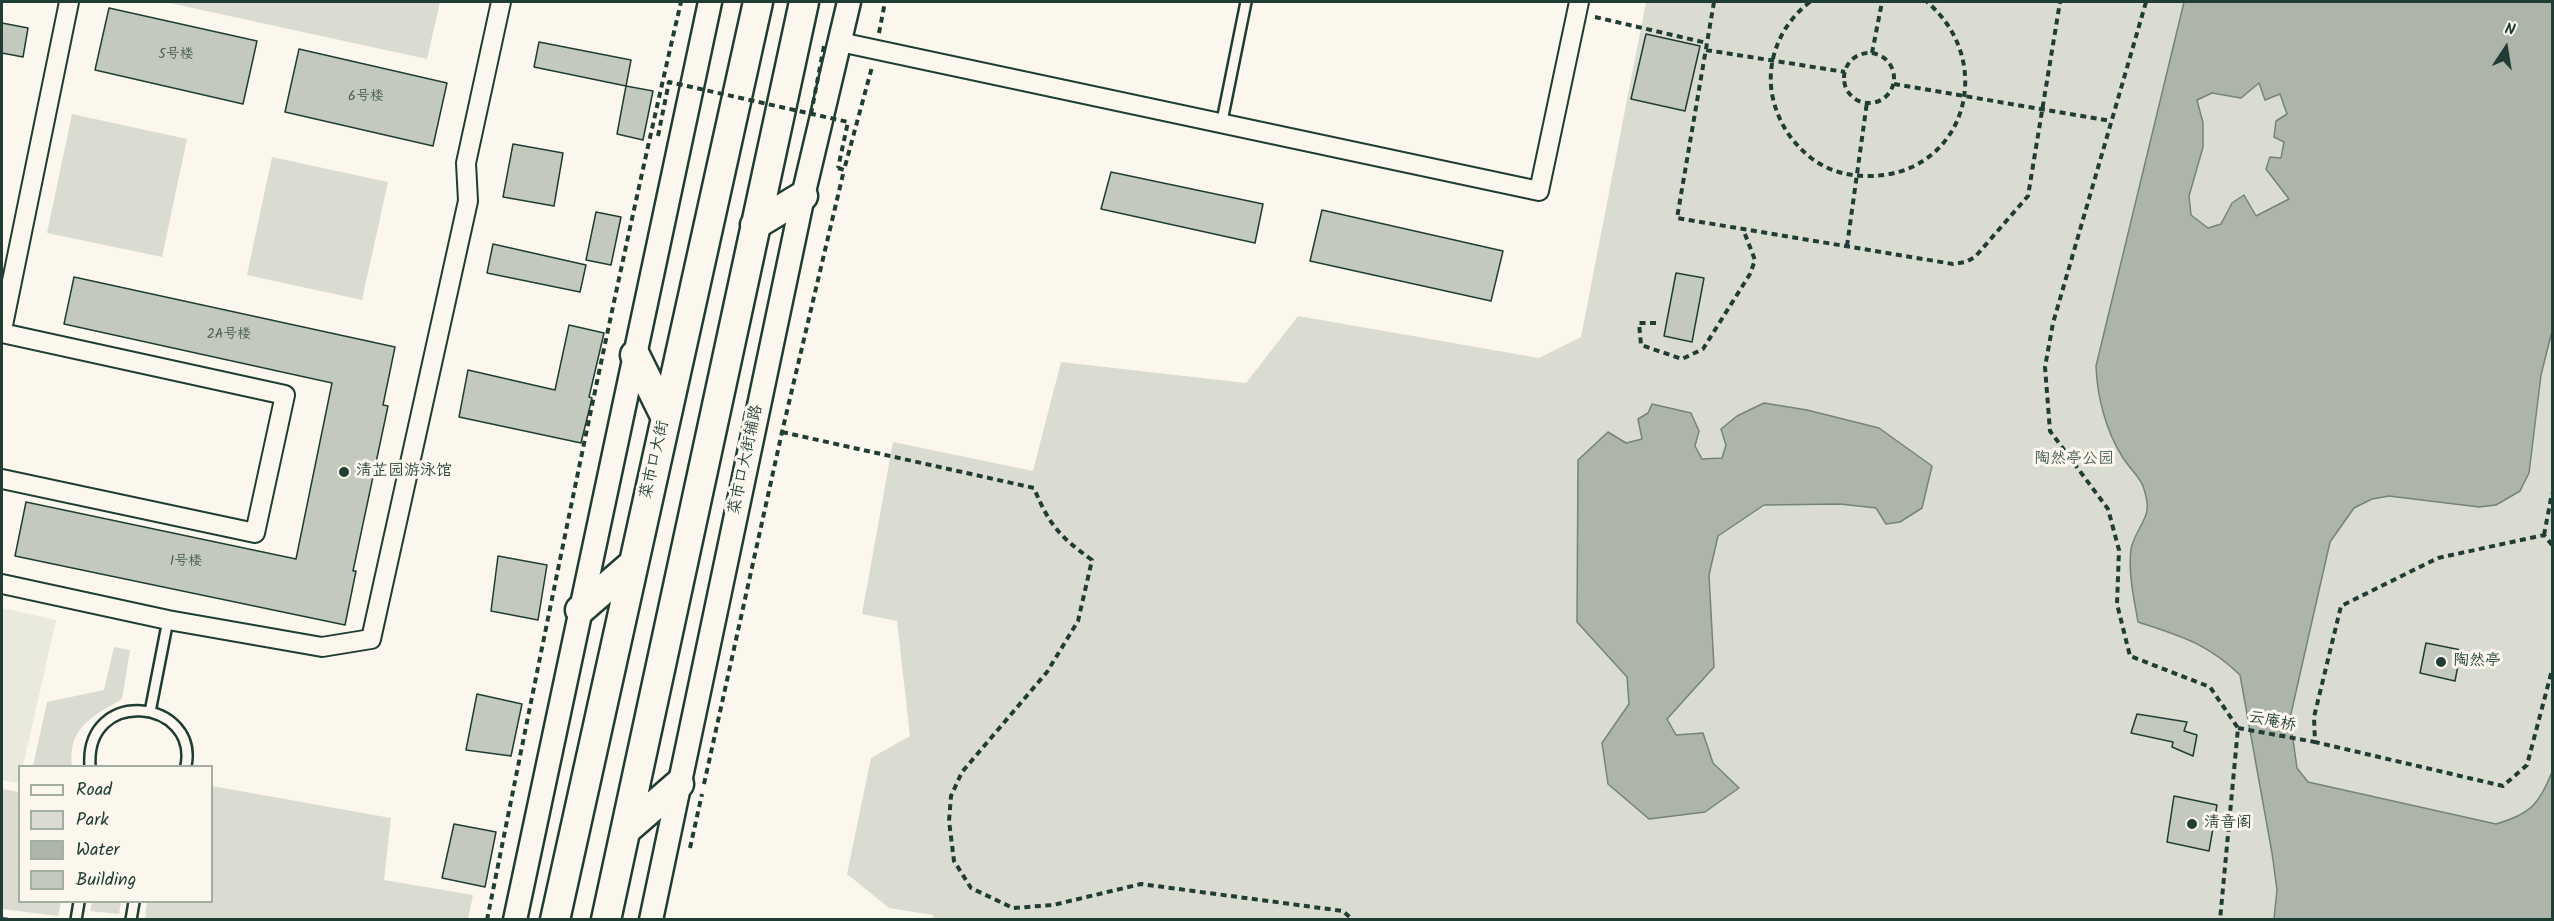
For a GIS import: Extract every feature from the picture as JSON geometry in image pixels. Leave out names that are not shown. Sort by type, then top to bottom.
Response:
[{"type":"main road","name":"菜市口大街","points":[[555,920],[758,2]]},
{"type":"main road","points":[[606,920],[804,2]]},
{"type":"main road","points":[[755,225],[802,196]]},
{"type":"main road","points":[[634,356],[666,418]]},
{"type":"main road","points":[[580,610],[633,564]]},
{"type":"main road","points":[[626,830],[679,784]]},
{"type":"street","points":[[2,479],[255,533],[285,395],[2,332],[69,2]]},
{"type":"street","points":[[2,584],[168,620],[322,647],[371,639],[468,201],[466,164],[501,2]]},
{"type":"street","points":[[515,920],[710,2]]},
{"type":"street","name":"菜市口大街辅路","points":[[651,920],[832,44],[849,2]]},
{"type":"street","points":[[832,44],[876,50],[1539,190],[1578,7]]},
{"type":"lane","points":[[1222,122],[1246,2]]},
{"type":"lane","points":[[150,712],[168,620]]},
{"type":"lane","points":[[90,765],[90,746],[94,736],[106,721],[125,712],[139,710],[166,719],[177,729],[186,749],[186,765]]},
{"type":"lane","points":[[76,920],[79,903]]},
{"type":"lane","points":[[131,920],[134,903]]},
{"type":"path","points":[[488,920],[582,454],[650,133],[681,2]]},
{"type":"path","points":[[690,850],[782,432],[844,170],[876,50],[885,2]]},
{"type":"path","points":[[1714,2],[1677,218],[1953,264],[1966,262],[1975,257],[2028,196],[2060,2]]},
{"type":"path","points":[[1810,2],[1798,12],[1782,34],[1772,61],[1771,89],[1776,110],[1785,130],[1794,142],[1815,160],[1827,168],[1855,176],[1877,176],[1898,172],[1918,164],[1935,151],[1949,134],[1959,115],[1965,96],[1965,64],[1956,36],[1948,23],[1927,2]]},
{"type":"path","points":[[1872,53],[1882,2]]},
{"type":"path","points":[[2146,2],[2053,323],[2045,367],[2050,431],[2108,509],[2119,550],[2117,604],[2130,656],[2210,687],[2238,728],[2220,920]]},
{"type":"path","points":[[1578,7],[1707,43]]},
{"type":"path","points":[[811,114],[832,44]]},
{"type":"path","points":[[1706,50],[1845,72]]},
{"type":"path","points":[[1865,53],[1872,53],[1890,63],[1894,77],[1887,96],[1874,102],[1867,102],[1852,95],[1845,80],[1845,72],[1852,60],[1865,53]]},
{"type":"path","points":[[650,133],[658,136],[669,82],[848,122],[838,168],[844,170]]},
{"type":"path","points":[[1893,84],[2112,121]]},
{"type":"path","points":[[1846,246],[1867,102]]},
{"type":"path","points":[[1656,323],[1639,323],[1641,345],[1682,359],[1703,349],[1750,274],[1755,260],[1742,229]]},
{"type":"path","points":[[782,432],[1034,488],[1045,514],[1064,540],[1092,560],[1078,621],[1047,672],[962,772],[951,796],[949,822],[954,861],[971,888],[1012,908],[1053,905],[1141,884],[1343,910],[1353,920]]},
{"type":"path","points":[[2544,535],[2553,493]]},
{"type":"path","points":[[2544,535],[2553,545]]},
{"type":"path","points":[[2315,742],[2314,717],[2341,606],[2438,558],[2544,535]]},
{"type":"path","name":"云庵桥","points":[[2238,728],[2315,742],[2503,786],[2527,765],[2553,670]]},
{"type":"path","points":[[2,919],[9,920]]},
{"type":"shaded area","points":[[2,608],[56,620],[23,765],[18,765],[18,783],[2,780]]},
{"type":"green space","points":[[165,2],[440,2],[427,59]]},
{"type":"green space","name":"陶然亭公园","points":[[1646,2],[2552,2],[2552,919],[933,920],[933,915],[889,908],[847,874],[871,758],[910,736],[897,621],[862,614],[893,442],[1033,471],[1061,362],[1246,383],[1298,316],[1539,358],[1581,337]]},
{"type":"green space","points":[[72,114],[187,139],[162,257],[47,233]]},
{"type":"green space","points":[[272,157],[388,182],[362,300],[247,275]]},
{"type":"green space","points":[[114,647],[130,650],[122,699],[101,711],[84,725],[74,742],[72,765],[33,765],[47,702],[104,690]]},
{"type":"green space","points":[[213,786],[391,818],[384,880],[473,895],[468,919],[145,919],[147,903],[213,903]]},
{"type":"green space","points":[[2,789],[18,792],[18,903],[61,903],[58,916],[2,909]]},
{"type":"green space","points":[[92,903],[121,903],[119,914],[90,911]]},
{"type":"water","points":[[2184,2],[2552,2],[2552,331],[2541,375],[2529,473],[2520,491],[2496,505],[2479,507],[2389,496],[2372,499],[2354,508],[2330,542],[2290,718],[2297,768],[2308,782],[2496,824],[2532,807],[2543,793],[2552,772],[2552,919],[2274,919],[2277,890],[2272,853],[2240,675],[2204,648],[2180,636],[2138,622],[2130,558],[2133,543],[2146,514],[2147,502],[2141,482],[2117,448],[2107,425],[2100,402],[2096,366]],"holes":[[[2259,83],[2265,100],[2280,94],[2287,114],[2276,121],[2274,137],[2284,142],[2281,158],[2270,157],[2266,169],[2289,199],[2256,216],[2244,195],[2232,203],[2221,224],[2208,228],[2191,215],[2189,196],[2203,147],[2203,123],[2197,100],[2212,93],[2241,98]]]},
{"type":"water","points":[[1764,403],[1807,410],[1879,428],[1932,466],[1922,508],[1900,522],[1886,524],[1876,508],[1840,504],[1764,505],[1718,536],[1709,575],[1714,667],[1667,719],[1676,735],[1703,733],[1713,763],[1739,788],[1705,812],[1649,819],[1608,784],[1602,743],[1629,704],[1627,677],[1577,622],[1578,460],[1608,432],[1626,443],[1642,439],[1638,419],[1648,413],[1652,404],[1691,413],[1699,431],[1695,446],[1702,459],[1722,458],[1726,445],[1721,429],[1737,416]]},
{"type":"building","points":[[109,8],[257,41],[243,104],[95,70]]},
{"type":"building","points":[[2,23],[28,28],[23,57],[2,53]]},
{"type":"building","points":[[1646,34],[1700,46],[1685,111],[1631,99]]},
{"type":"building","points":[[539,42],[631,60],[626,86],[534,67]]},
{"type":"building","points":[[299,49],[447,83],[433,146],[285,112]]},
{"type":"building","points":[[626,86],[653,91],[643,140],[617,134]]},
{"type":"building","points":[[513,144],[563,153],[554,206],[503,197]]},
{"type":"building","points":[[1111,172],[1263,204],[1255,243],[1101,209]]},
{"type":"building","points":[[1322,210],[1503,251],[1491,301],[1310,261]]},
{"type":"building","points":[[596,212],[621,217],[611,265],[586,260]]},
{"type":"building","points":[[493,244],[586,265],[580,292],[487,273]]},
{"type":"building","points":[[1676,273],[1704,278],[1692,342],[1664,336]]},
{"type":"building","points":[[74,277],[395,347],[383,405],[388,406],[353,571],[356,571],[345,625],[15,556],[26,502],[296,559],[332,383],[64,324]]},
{"type":"building","points":[[569,325],[604,333],[581,443],[459,417],[468,370],[555,390]]},
{"type":"building","points":[[498,556],[547,565],[538,620],[491,611]]},
{"type":"building","name":"陶然亭","points":[[2426,643],[2461,650],[2455,681],[2420,673]]},
{"type":"building","points":[[477,694],[522,704],[511,756],[466,750]]},
{"type":"building","points":[[2137,714],[2187,722],[2184,731],[2197,735],[2193,756],[2172,747],[2173,742],[2131,733]]},
{"type":"building","name":"清音阁","points":[[2174,796],[2217,805],[2209,851],[2167,842]]},
{"type":"building","points":[[454,824],[496,832],[485,887],[442,878]]},
{"type":"place","name":"清芷园游泳馆","points":[[344,472]]},
{"type":"place","name":"陶然亭","points":[[2441,662]]},
{"type":"place","name":"清音阁","points":[[2192,824]]}]
